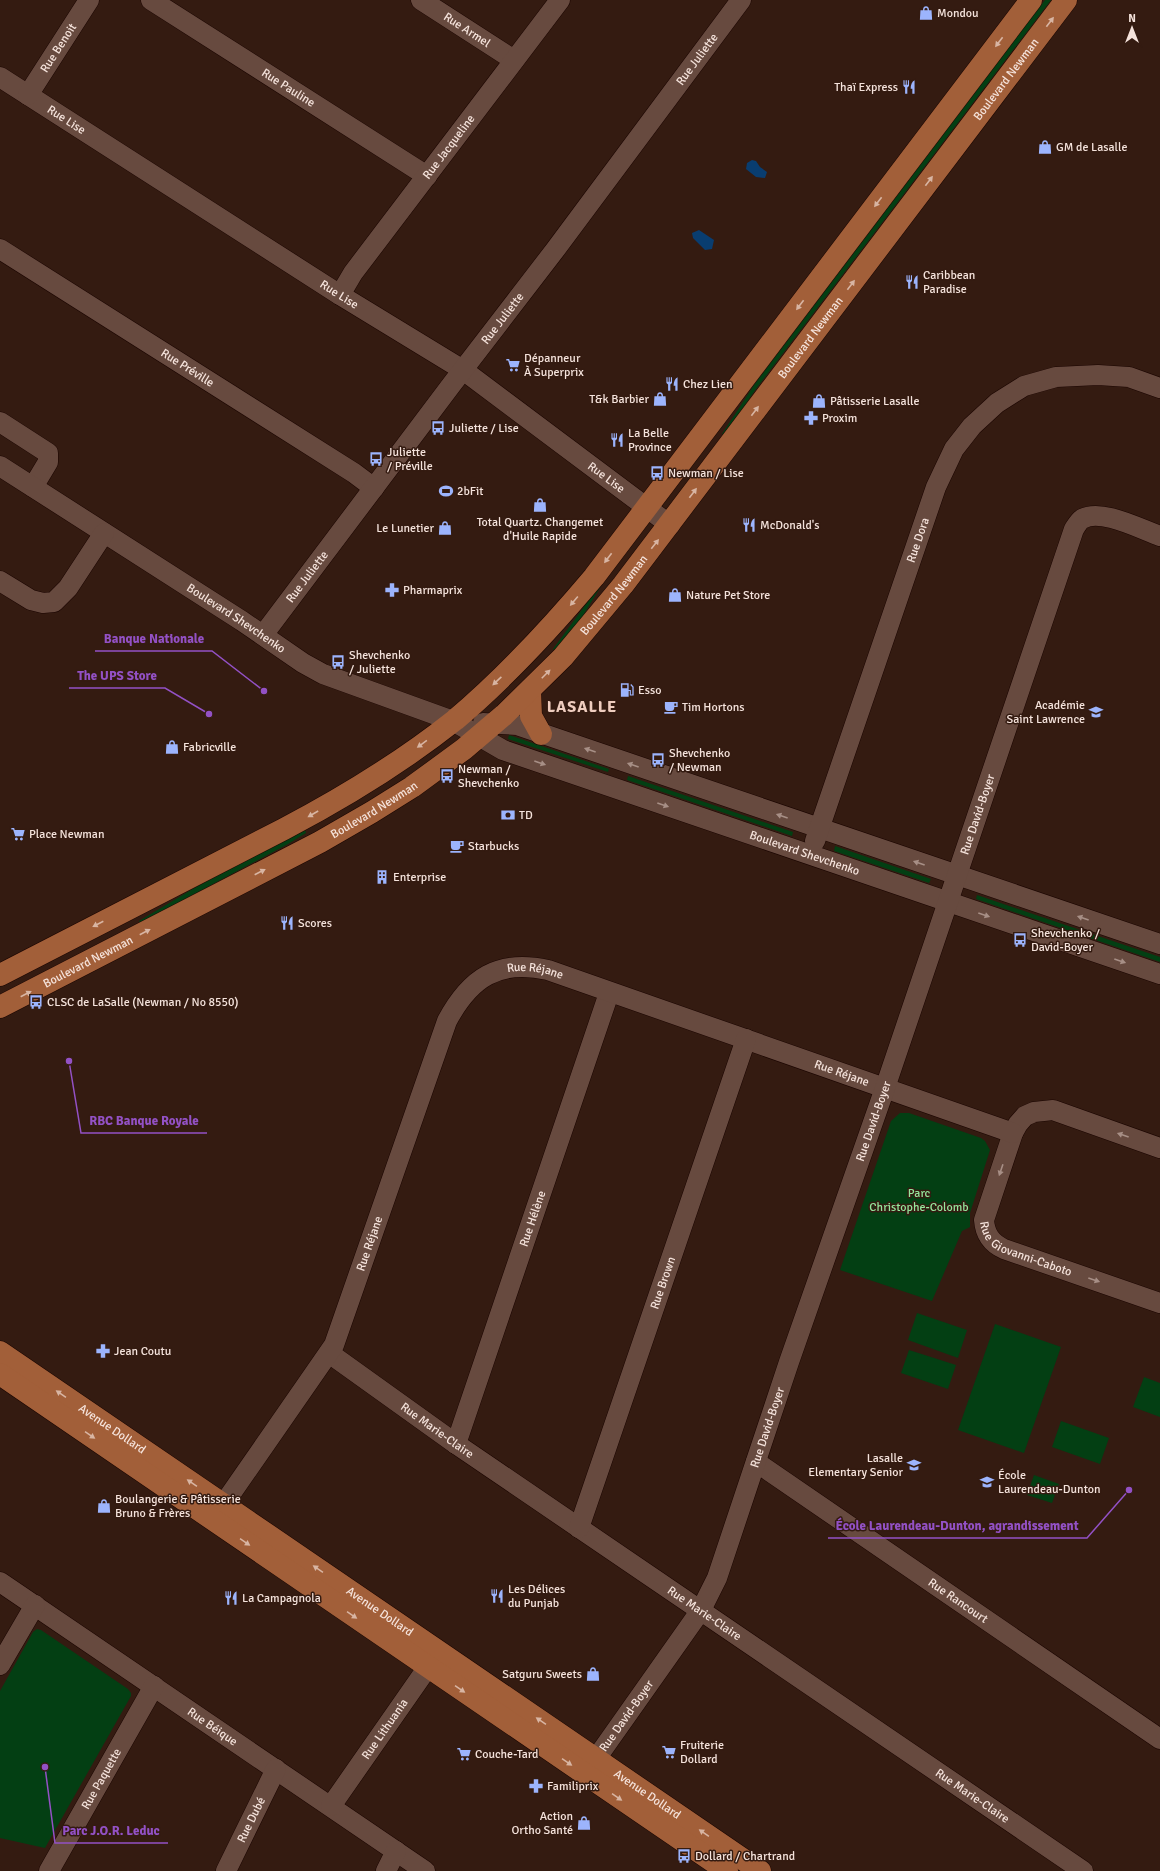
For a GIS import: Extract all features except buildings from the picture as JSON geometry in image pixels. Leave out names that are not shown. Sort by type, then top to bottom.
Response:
[{"type":"main road","points":[[0,975],[314,813],[390,766],[453,721],[514,665],[554,625],[594,577],[1031,0]]},
{"type":"main road","name":"Boulevard Newman","points":[[0,1007],[353,823],[412,787],[487,730],[530,691],[582,635],[670,525],[1066,0]]},
{"type":"main road","points":[[530,691],[531,716],[541,734]]},
{"type":"main road","name":"Avenue Dollard","points":[[0,1352],[219,1512],[591,1767],[718,1863],[760,1871]]},
{"type":"main road","name":"Avenue Dollard","points":[[0,1374],[219,1512]]},
{"type":"street","name":"Rue Benoit","points":[[28,95],[89,0]]},
{"type":"street","name":"Rue Pauline","points":[[151,0],[427,176]]},
{"type":"street","name":"Rue Armel","points":[[421,0],[514,60]]},
{"type":"street","name":"Rue Jacqueline","points":[[340,295],[353,273],[560,0]]},
{"type":"street","name":"Rue Juliette","points":[[263,635],[555,250],[741,0]]},
{"type":"street","name":"Rue Lise","points":[[0,77],[340,295],[463,370],[670,525]]},
{"type":"street","name":"Rue Préville","points":[[0,248],[347,469],[374,488]]},
{"type":"street","name":"Rue Dora","points":[[810,855],[936,487],[954,450],[972,426],[997,403],[1024,386],[1056,377],[1098,375],[1129,377],[1160,388]]},
{"type":"street","points":[[0,422],[48,453],[48,462],[33,487]]},
{"type":"street","name":"Boulevard Shevchenko","points":[[0,466],[315,670],[453,721],[487,730],[517,725],[1160,944]]},
{"type":"street","name":"Rue David-Boyer","points":[[591,1767],[701,1610],[717,1578],[1074,529],[1081,519],[1094,515],[1105,516],[1160,536]]},
{"type":"street","points":[[0,580],[31,600],[46,604],[54,602],[68,588],[104,533]]},
{"type":"street","name":"Boulevard Shevchenko","points":[[487,730],[503,750],[1160,974]]},
{"type":"street","name":"Rue Réjane","points":[[219,1512],[329,1353],[339,1335],[447,1021],[457,1001],[479,980],[500,970],[523,966],[548,970],[609,993],[746,1039],[1013,1133]]},
{"type":"street","name":"Rue Hélène","points":[[456,1444],[609,993]]},
{"type":"street","name":"Rue Brown","points":[[579,1528],[746,1039]]},
{"type":"street","points":[[1013,1133],[1025,1116],[1034,1112],[1053,1110],[1160,1148]]},
{"type":"street","name":"Rue Giovanni-Caboto","points":[[1013,1133],[984,1220],[987,1234],[992,1241],[1004,1249],[1160,1302]]},
{"type":"street","name":"Rue Marie-Claire","points":[[329,1353],[456,1444],[1083,1871]]},
{"type":"street","name":"Rue Rancourt","points":[[756,1462],[1160,1739]]},
{"type":"street","name":"Rue Béique","points":[[0,1582],[425,1871]]},
{"type":"street","points":[[0,1665],[35,1605]]},
{"type":"street","name":"Rue Lithuania","points":[[331,1806],[433,1659]]},
{"type":"street","name":"Rue Paquette","points":[[49,1871],[154,1686]]},
{"type":"street","name":"Rue Dubé","points":[[226,1871],[276,1769]]},
{"type":"street","points":[[386,1871],[396,1851]]},
{"type":"green space","points":[[1045,0],[1051,0],[756,389],[724,435],[722,434],[754,385]]},
{"type":"green space","points":[[600,585],[601,586],[581,619],[555,651],[553,649]]},
{"type":"green space","points":[[509,735],[609,769],[608,772],[508,739]]},
{"type":"green space","points":[[628,776],[793,832],[792,836],[627,780]]},
{"type":"green space","points":[[305,830],[306,833],[288,844],[140,923],[139,921],[196,887]]},
{"type":"green space","points":[[835,846],[931,879],[929,883],[834,851]]},
{"type":"green space","points":[[977,895],[1160,957],[1160,962],[976,899]]},
{"type":"green space","name":"Parc Christophe-Colomb","points":[[900,1113],[909,1113],[981,1138],[985,1141],[990,1150],[970,1213],[970,1227],[962,1231],[932,1301],[840,1270],[891,1121]]},
{"type":"green space","points":[[917,1313],[967,1330],[958,1358],[908,1340]]},
{"type":"green space","points":[[995,1324],[1061,1347],[1024,1453],[958,1430]]},
{"type":"green space","points":[[909,1350],[956,1365],[948,1389],[901,1373]]},
{"type":"green space","points":[[1144,1377],[1160,1383],[1160,1417],[1133,1407]]},
{"type":"green space","points":[[1061,1421],[1109,1438],[1100,1464],[1052,1447]]},
{"type":"green space","points":[[1034,1475],[1059,1484],[1052,1503],[1027,1495]]},
{"type":"green space","points":[[37,1629],[41,1630],[128,1689],[131,1693],[131,1696],[45,1848],[0,1838],[0,1691],[33,1632]]},
{"type":"water","points":[[752,160],[756,161],[760,167],[767,172],[765,178],[756,177],[746,169],[747,163]]},
{"type":"water","points":[[699,230],[714,240],[712,249],[705,250],[693,238],[692,233]]},
{"type":"place","name":"Mondou","points":[[926,13]]},
{"type":"place","name":"Thaï Express","points":[[909,87]]},
{"type":"place","name":"GM de Lasalle","points":[[1045,147]]},
{"type":"place","name":"Caribbean Paradise","points":[[912,282]]},
{"type":"place","name":"Dépanneur À Superprix","points":[[513,365]]},
{"type":"place","name":"Chez Lien","points":[[672,384]]},
{"type":"place","name":"T&k Barbier","points":[[660,399]]},
{"type":"place","name":"Pâtisserie Lasalle","points":[[819,401]]},
{"type":"place","name":"Proxim","points":[[811,418]]},
{"type":"place","name":"Juliette / Lise","points":[[438,428]]},
{"type":"place","name":"La Belle Province","points":[[617,440]]},
{"type":"place","name":"Juliette / Préville","points":[[376,459]]},
{"type":"place","name":"Newman / Lise","points":[[657,473]]},
{"type":"place","name":"2bFit","points":[[446,491]]},
{"type":"place","name":"Total Quartz. Changemet d'Huile Rapide","points":[[540,505]]},
{"type":"place","name":"McDonald's","points":[[749,525]]},
{"type":"place","name":"Le Lunetier","points":[[445,528]]},
{"type":"place","name":"Pharmaprix","points":[[392,590]]},
{"type":"place","name":"Nature Pet Store","points":[[675,595]]},
{"type":"place","name":"Shevchenko / Juliette","points":[[338,662]]},
{"type":"place","name":"Esso","points":[[627,690]]},
{"type":"place","name":"Banque Nationale","points":[[264,691]]},
{"type":"place","name":"Tim Hortons","points":[[671,707]]},
{"type":"place","name":"Académie Saint Lawrence","points":[[1096,712]]},
{"type":"place","name":"The UPS Store","points":[[209,714]]},
{"type":"place","name":"Fabricville","points":[[172,747]]},
{"type":"place","name":"Shevchenko / Newman","points":[[658,760]]},
{"type":"place","name":"Newman / Shevchenko","points":[[447,776]]},
{"type":"place","name":"TD","points":[[508,815]]},
{"type":"place","name":"Place Newman","points":[[18,834]]},
{"type":"place","name":"Starbucks","points":[[457,846]]},
{"type":"place","name":"Enterprise","points":[[382,877]]},
{"type":"place","name":"Scores","points":[[287,923]]},
{"type":"place","name":"Shevchenko / David-Boyer","points":[[1020,940]]},
{"type":"place","name":"CLSC de LaSalle (Newman / No 8550)","points":[[36,1002]]},
{"type":"place","name":"RBC Banque Royale","points":[[69,1061]]},
{"type":"place","name":"Jean Coutu","points":[[103,1351]]},
{"type":"place","name":"Lasalle Elementary Senior","points":[[914,1465]]},
{"type":"place","name":"École Laurendeau-Dunton","points":[[987,1482]]},
{"type":"place","name":"École Laurendeau-Dunton, agrandissement","points":[[1129,1490]]},
{"type":"place","name":"Boulangerie & Pâtisserie Bruno & Frères","points":[[104,1506]]},
{"type":"place","name":"Les Délices du Punjab","points":[[497,1596]]},
{"type":"place","name":"La Campagnola","points":[[231,1598]]},
{"type":"place","name":"Satguru Sweets","points":[[593,1674]]},
{"type":"place","name":"Fruiterie Dollard","points":[[669,1752]]},
{"type":"place","name":"Couche-Tard","points":[[464,1754]]},
{"type":"place","name":"Parc J.O.R. Leduc","points":[[45,1767]]},
{"type":"place","name":"Familiprix","points":[[536,1786]]},
{"type":"place","name":"Action Ortho Santé","points":[[584,1823]]},
{"type":"place","name":"Dollard / Chartrand","points":[[684,1856]]},
{"type":"district","name":"LASALLE","points":[[582,707]]}]
